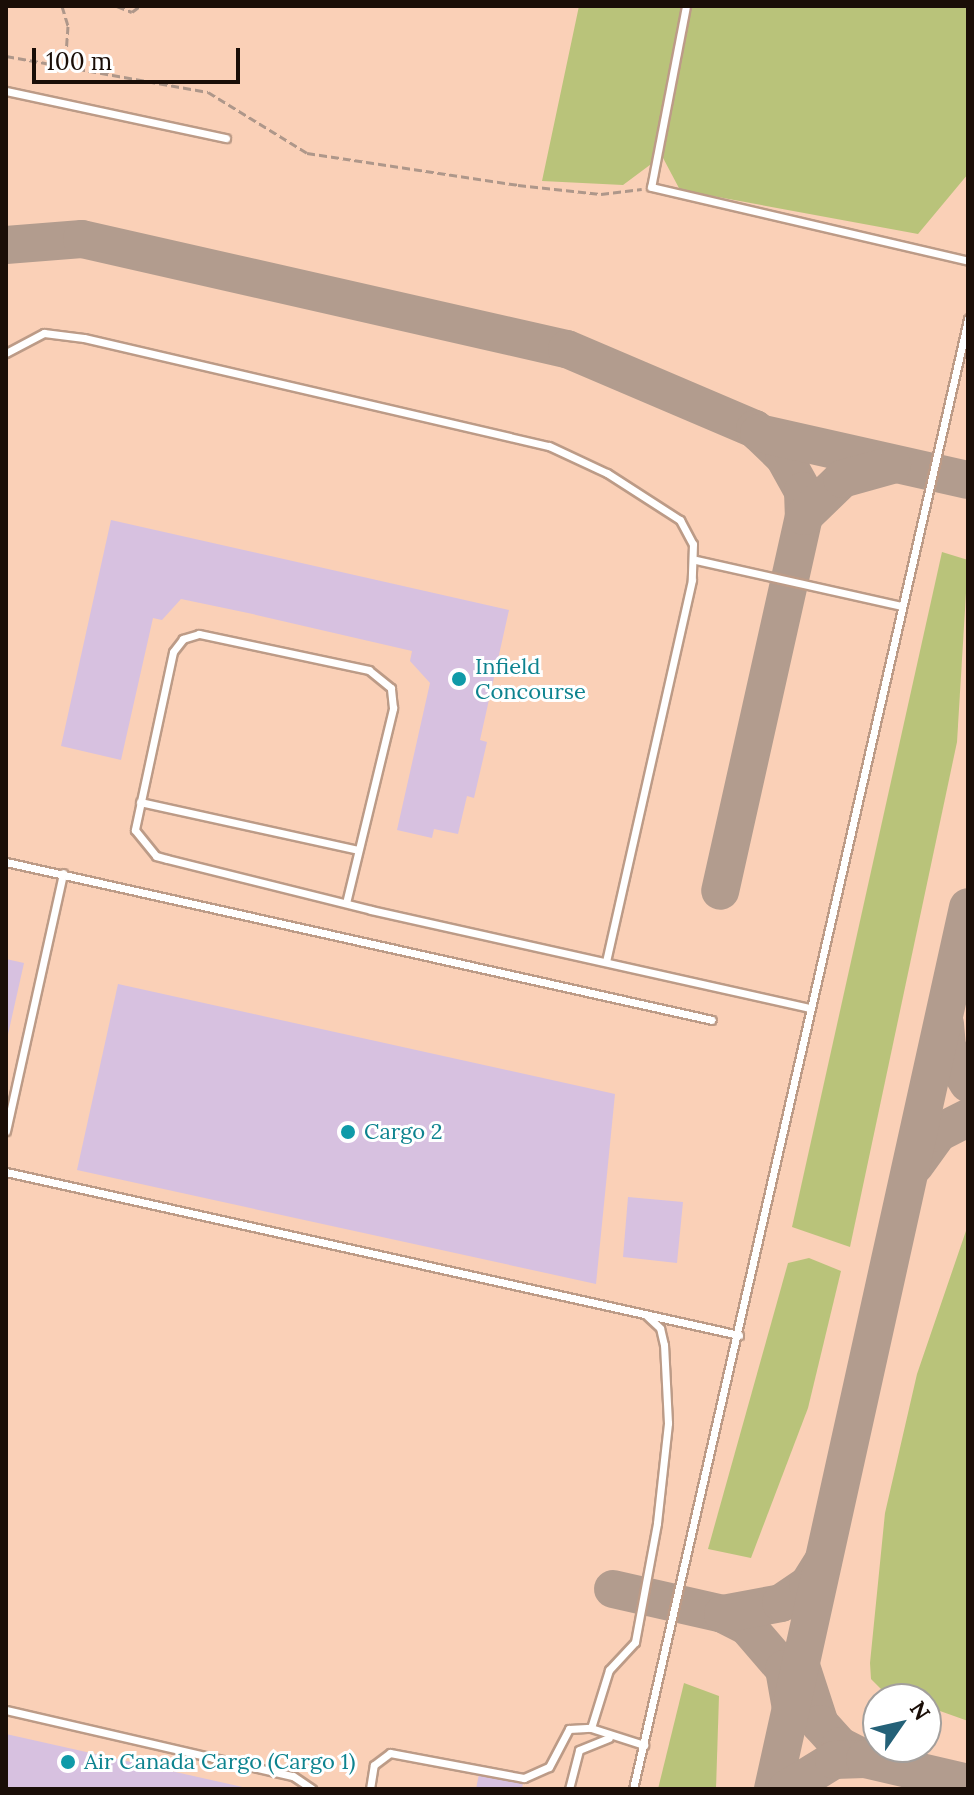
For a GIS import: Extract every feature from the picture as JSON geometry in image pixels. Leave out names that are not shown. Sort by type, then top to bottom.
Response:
[{"type":"lane","points":[[686,6],[651,187],[968,261]]},
{"type":"lane","points":[[6,91],[226,138]]},
{"type":"lane","points":[[633,1789],[739,1335],[810,1008],[968,319]]},
{"type":"lane","points":[[6,353],[44,333],[84,338],[549,446],[607,473],[680,520],[696,560],[606,961]]},
{"type":"lane","points":[[696,560],[901,606]]},
{"type":"lane","points":[[346,903],[394,698],[386,680],[369,670],[199,634],[183,639],[173,652],[135,830],[156,856],[346,903],[810,1008]]},
{"type":"lane","points":[[140,802],[358,850]]},
{"type":"lane","points":[[6,862],[712,1020]]},
{"type":"lane","points":[[6,1131],[63,873]]},
{"type":"lane","points":[[6,1172],[739,1335]]},
{"type":"lane","points":[[591,1728],[609,1670],[635,1642],[657,1523],[668,1423],[664,1345],[660,1328],[646,1314]]},
{"type":"lane","points":[[6,1710],[293,1776],[312,1789]]},
{"type":"lane","points":[[370,1789],[374,1765],[390,1753],[539,1776],[569,1729],[591,1728],[644,1745]]},
{"type":"lane","points":[[569,1789],[579,1750],[615,1737]]},
{"type":"path","points":[[62,6],[68,26],[65,68]]},
{"type":"path","points":[[117,6],[132,12],[140,6]]},
{"type":"path","points":[[6,56],[208,92],[307,153],[601,194],[651,187]]},
{"type":"shaded area","points":[[6,6],[968,6],[968,1789],[6,1789]]},
{"type":"green space","points":[[579,6],[968,6],[968,174],[918,234],[680,190],[662,156],[623,185],[542,181]]},
{"type":"green space","points":[[942,552],[968,560],[957,742],[850,1247],[792,1227]]},
{"type":"green space","points":[[968,1225],[968,1721],[942,1712],[942,1683],[875,1683],[871,1679],[885,1513],[917,1374]]},
{"type":"green space","points":[[809,1258],[841,1271],[808,1408],[751,1558],[708,1549],[788,1263]]},
{"type":"green space","points":[[684,1683],[719,1696],[716,1789],[658,1789]]},
{"type":"building","name":"Infield Concourse","points":[[111,520],[509,610],[480,740],[487,742],[474,798],[467,796],[458,834],[434,829],[432,838],[397,830],[430,683],[410,661],[412,651],[248,613],[181,599],[162,620],[153,618],[121,760],[61,746]]},
{"type":"building","points":[[6,959],[24,963],[7,1039],[6,1038]]},
{"type":"building","name":"Cargo 2","points":[[118,984],[615,1094],[596,1284],[77,1170]]},
{"type":"building","points":[[628,1197],[683,1202],[677,1263],[623,1257]]},
{"type":"building","name":"Air Canada Cargo (Cargo 1)","points":[[6,1734],[247,1788],[247,1789],[6,1789]]},
{"type":"building","points":[[479,1774],[523,1783],[522,1789],[476,1789]]},
{"type":"taxiway","points":[[6,245],[82,239],[567,349],[755,429],[784,457],[803,491],[804,516],[720,891]]},
{"type":"taxiway","points":[[759,433],[968,480]]},
{"type":"taxiway","points":[[804,516],[842,479],[892,465]]},
{"type":"taxiway","points":[[773,1789],[968,907]]},
{"type":"taxiway","points":[[945,1024],[947,1048],[968,1083]]},
{"type":"taxiway","points":[[915,1165],[938,1133],[968,1118]]},
{"type":"taxiway","points":[[723,1614],[781,1603],[808,1585],[823,1561]]},
{"type":"taxiway","points":[[613,1589],[723,1614],[747,1626],[784,1669],[790,1704]]},
{"type":"taxiway","points":[[802,1669],[820,1724],[840,1746],[862,1757]]},
{"type":"taxiway","points":[[787,1789],[834,1760],[865,1759],[968,1783]]},
{"type":"place","name":"Infield Concourse","points":[[459,679]]},
{"type":"place","name":"Cargo 2","points":[[348,1132]]},
{"type":"place","name":"Air Canada Cargo (Cargo 1)","points":[[68,1762]]}]
